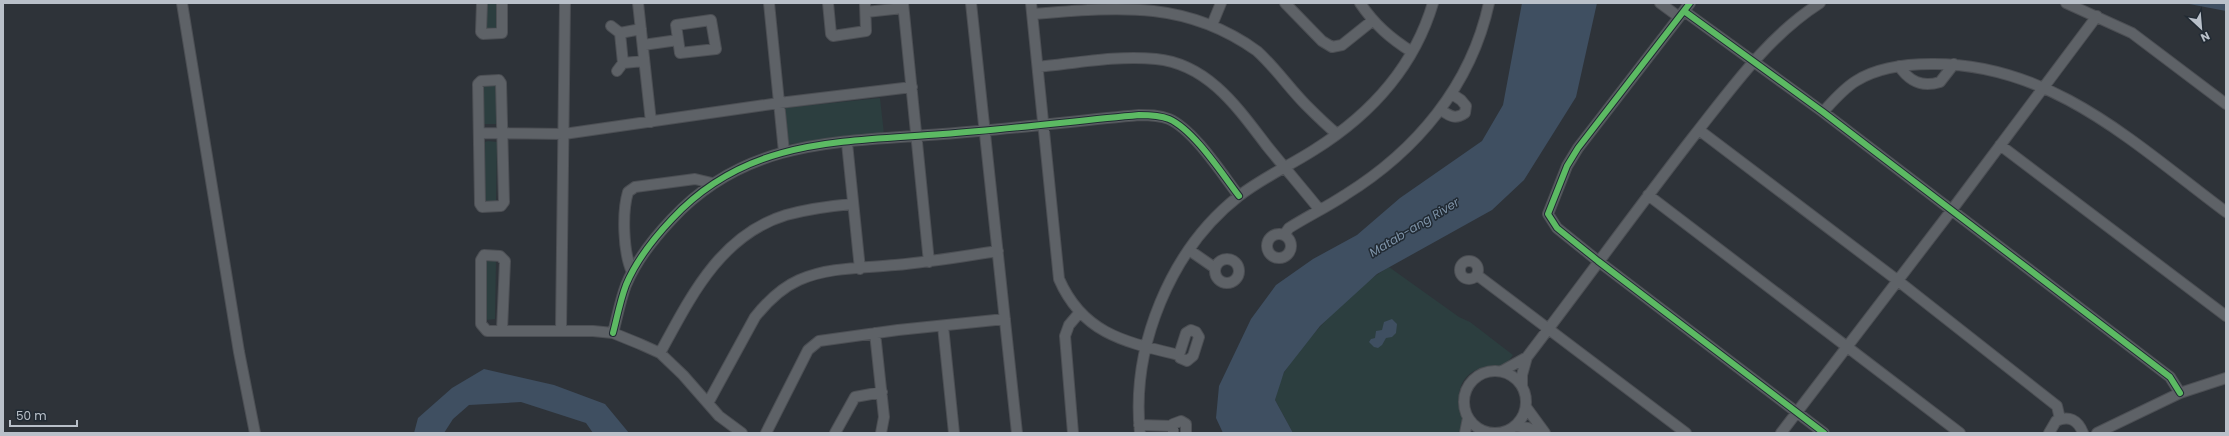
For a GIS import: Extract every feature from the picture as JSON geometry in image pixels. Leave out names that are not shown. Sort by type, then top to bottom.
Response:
[{"type":"street","points":[[182,3],[239,352],[255,433]]},
{"type":"street","points":[[482,3],[481,32],[483,34],[502,33],[502,3]]},
{"type":"street","points":[[562,330],[565,3]]},
{"type":"street","points":[[638,3],[651,122]]},
{"type":"street","points":[[769,3],[784,152]]},
{"type":"street","points":[[828,3],[831,34],[833,36],[866,30],[866,7],[903,5],[912,87],[915,136],[929,262]]},
{"type":"street","points":[[971,3],[986,131],[1017,433]]},
{"type":"street","points":[[1031,3],[1059,279],[1066,295],[1080,312],[1097,328],[1110,335],[1146,347],[1179,355]]},
{"type":"street","points":[[1214,20],[1222,3]]},
{"type":"street","points":[[1285,3],[1322,41],[1332,47],[1342,45],[1372,21]]},
{"type":"street","points":[[1360,3],[1372,21],[1390,38],[1412,52]]},
{"type":"street","points":[[1186,433],[1186,424],[1183,422],[1175,422],[1172,430],[1139,429],[1139,397],[1146,347],[1161,299],[1189,250],[1216,216],[1239,196],[1337,134],[1375,102],[1412,52],[1425,29],[1433,3]]},
{"type":"street","points":[[1284,235],[1290,228],[1319,209],[1345,195],[1392,160],[1419,136],[1441,110],[1471,61],[1484,28],[1489,3]]},
{"type":"street","points":[[1660,3],[1686,8],[1753,62],[1823,112],[2170,377],[2180,393]]},
{"type":"street","points":[[1522,385],[1522,375],[1527,357],[1648,195],[1753,62],[1780,34],[1820,3]]},
{"type":"street","points":[[2066,3],[2132,33],[2226,104]]},
{"type":"street","points":[[1032,14],[1086,6],[1151,4],[1184,10],[1214,20],[1240,37],[1258,52],[1306,105],[1337,134]]},
{"type":"street","points":[[1686,8],[1578,148],[1567,166],[1549,207],[1548,214],[1552,222],[1598,261],[1824,433]]},
{"type":"street","points":[[1781,433],[1951,211],[2097,16]]},
{"type":"street","points":[[713,21],[715,49],[680,54],[678,40],[677,24],[713,21]]},
{"type":"street","points":[[611,26],[620,33],[641,29]]},
{"type":"street","points":[[620,33],[620,67],[644,61]]},
{"type":"street","points":[[643,44],[678,40]]},
{"type":"street","points":[[1038,67],[1132,58],[1157,59],[1176,63],[1201,74],[1232,101],[1319,209]]},
{"type":"street","points":[[1823,112],[1855,81],[1871,73],[1899,66],[1923,64],[1954,64],[1988,69],[2059,93],[2099,117],[2226,212]]},
{"type":"street","points":[[1899,66],[1907,78],[1923,85],[1940,82],[1954,64]]},
{"type":"street","points":[[500,80],[501,133],[504,202],[500,206],[482,207],[480,204],[478,84],[481,81],[500,80]]},
{"type":"street","points":[[480,133],[564,134],[779,103],[912,87]]},
{"type":"street","points":[[1441,110],[1451,117],[1458,118],[1465,113],[1466,106],[1461,100],[1452,94]]},
{"type":"street","points":[[613,333],[626,286],[632,272],[661,230],[681,209],[712,183],[746,164],[784,152],[815,146],[915,136],[986,131],[1139,115],[1155,115],[1169,119],[1183,127],[1239,196]]},
{"type":"street","points":[[1699,130],[1897,280],[2057,406],[2060,419]]},
{"type":"street","points":[[847,143],[852,204],[860,269]]},
{"type":"street","points":[[2000,145],[2226,316]]},
{"type":"street","points":[[632,272],[627,261],[626,252],[625,201],[628,192],[635,187],[695,179],[712,183]]},
{"type":"street","points":[[1648,195],[1845,348],[1960,433]]},
{"type":"street","points":[[660,353],[694,290],[724,253],[741,239],[785,215],[822,207],[852,204]]},
{"type":"street","points":[[1189,250],[1215,268]]},
{"type":"street","points":[[708,403],[764,305],[781,290],[799,280],[820,274],[929,262],[998,251]]},
{"type":"street","points":[[502,330],[505,261],[500,256],[484,255],[481,260],[481,324],[488,331],[562,330],[613,333],[660,353],[683,374],[726,422],[742,433]]},
{"type":"street","points":[[1477,275],[1686,433]]},
{"type":"street","points":[[1073,433],[1065,336],[1068,325],[1080,312]]},
{"type":"street","points":[[766,433],[808,350],[819,342],[829,339],[875,333],[1005,319]]},
{"type":"street","points":[[943,326],[954,433]]},
{"type":"street","points":[[875,333],[884,417],[881,433]]},
{"type":"street","points":[[1465,433],[1468,418],[1464,401],[1470,384],[1484,373],[1502,371],[1527,357]]},
{"type":"street","points":[[1468,418],[1482,432],[1500,432],[1515,426],[1521,419],[1526,407],[1526,394],[1522,385],[1512,375],[1502,371]]},
{"type":"street","points":[[2097,433],[2180,393],[2226,378]]},
{"type":"street","points":[[834,433],[855,397],[882,392]]},
{"type":"street","points":[[1526,407],[1545,433]]},
{"type":"street","points":[[2049,433],[2052,425],[2060,419],[2067,418],[2074,420],[2083,433]]},
{"type":"street","points":[[1515,426],[1538,433]]},
{"type":"shaded area","points":[[485,3],[498,3],[498,28],[485,28]]},
{"type":"shaded area","points":[[484,85],[497,85],[497,124],[484,124]]},
{"type":"shaded area","points":[[880,98],[884,134],[789,144],[785,108]]},
{"type":"shaded area","points":[[485,142],[497,142],[496,201],[484,202]]},
{"type":"shaded area","points":[[483,260],[496,260],[495,319],[486,320]]},
{"type":"shaded area","points":[[1389,267],[1459,317],[1470,322],[1513,355],[1504,367],[1485,367],[1475,371],[1463,382],[1459,398],[1465,424],[1458,433],[1293,433],[1275,400],[1283,374],[1306,343],[1332,314],[1362,287]]},
{"type":"water","name":"Matab-ang River","points":[[1522,3],[1597,3],[1576,97],[1524,180],[1492,210],[1377,274],[1320,326],[1284,372],[1275,400],[1293,433],[1223,433],[1216,418],[1219,386],[1251,319],[1276,285],[1313,259],[1357,235],[1400,198],[1482,141],[1503,105]]},
{"type":"water","points":[[2184,3],[2226,3],[2226,11]]},
{"type":"water","points":[[1392,319],[1397,324],[1396,333],[1392,337],[1386,338],[1382,345],[1378,348],[1374,347],[1369,342],[1371,339],[1375,338],[1376,331],[1382,330],[1384,322]]},
{"type":"water","points":[[484,369],[554,385],[605,404],[629,433],[593,433],[586,423],[521,402],[469,405],[453,419],[444,433],[414,433],[418,418],[452,388]]},
{"type":"cycle path","points":[[1690,3],[1578,148],[1567,166],[1548,214],[1557,228],[1598,261],[1824,433]]},
{"type":"cycle path","points":[[1684,11],[1823,112],[2170,377],[2180,393]]},
{"type":"cycle path","points":[[613,333],[622,297],[630,276],[646,250],[672,219],[701,192],[732,173],[764,159],[797,149],[868,139],[968,132],[1139,115],[1154,116],[1169,119],[1198,142],[1239,196]]}]
